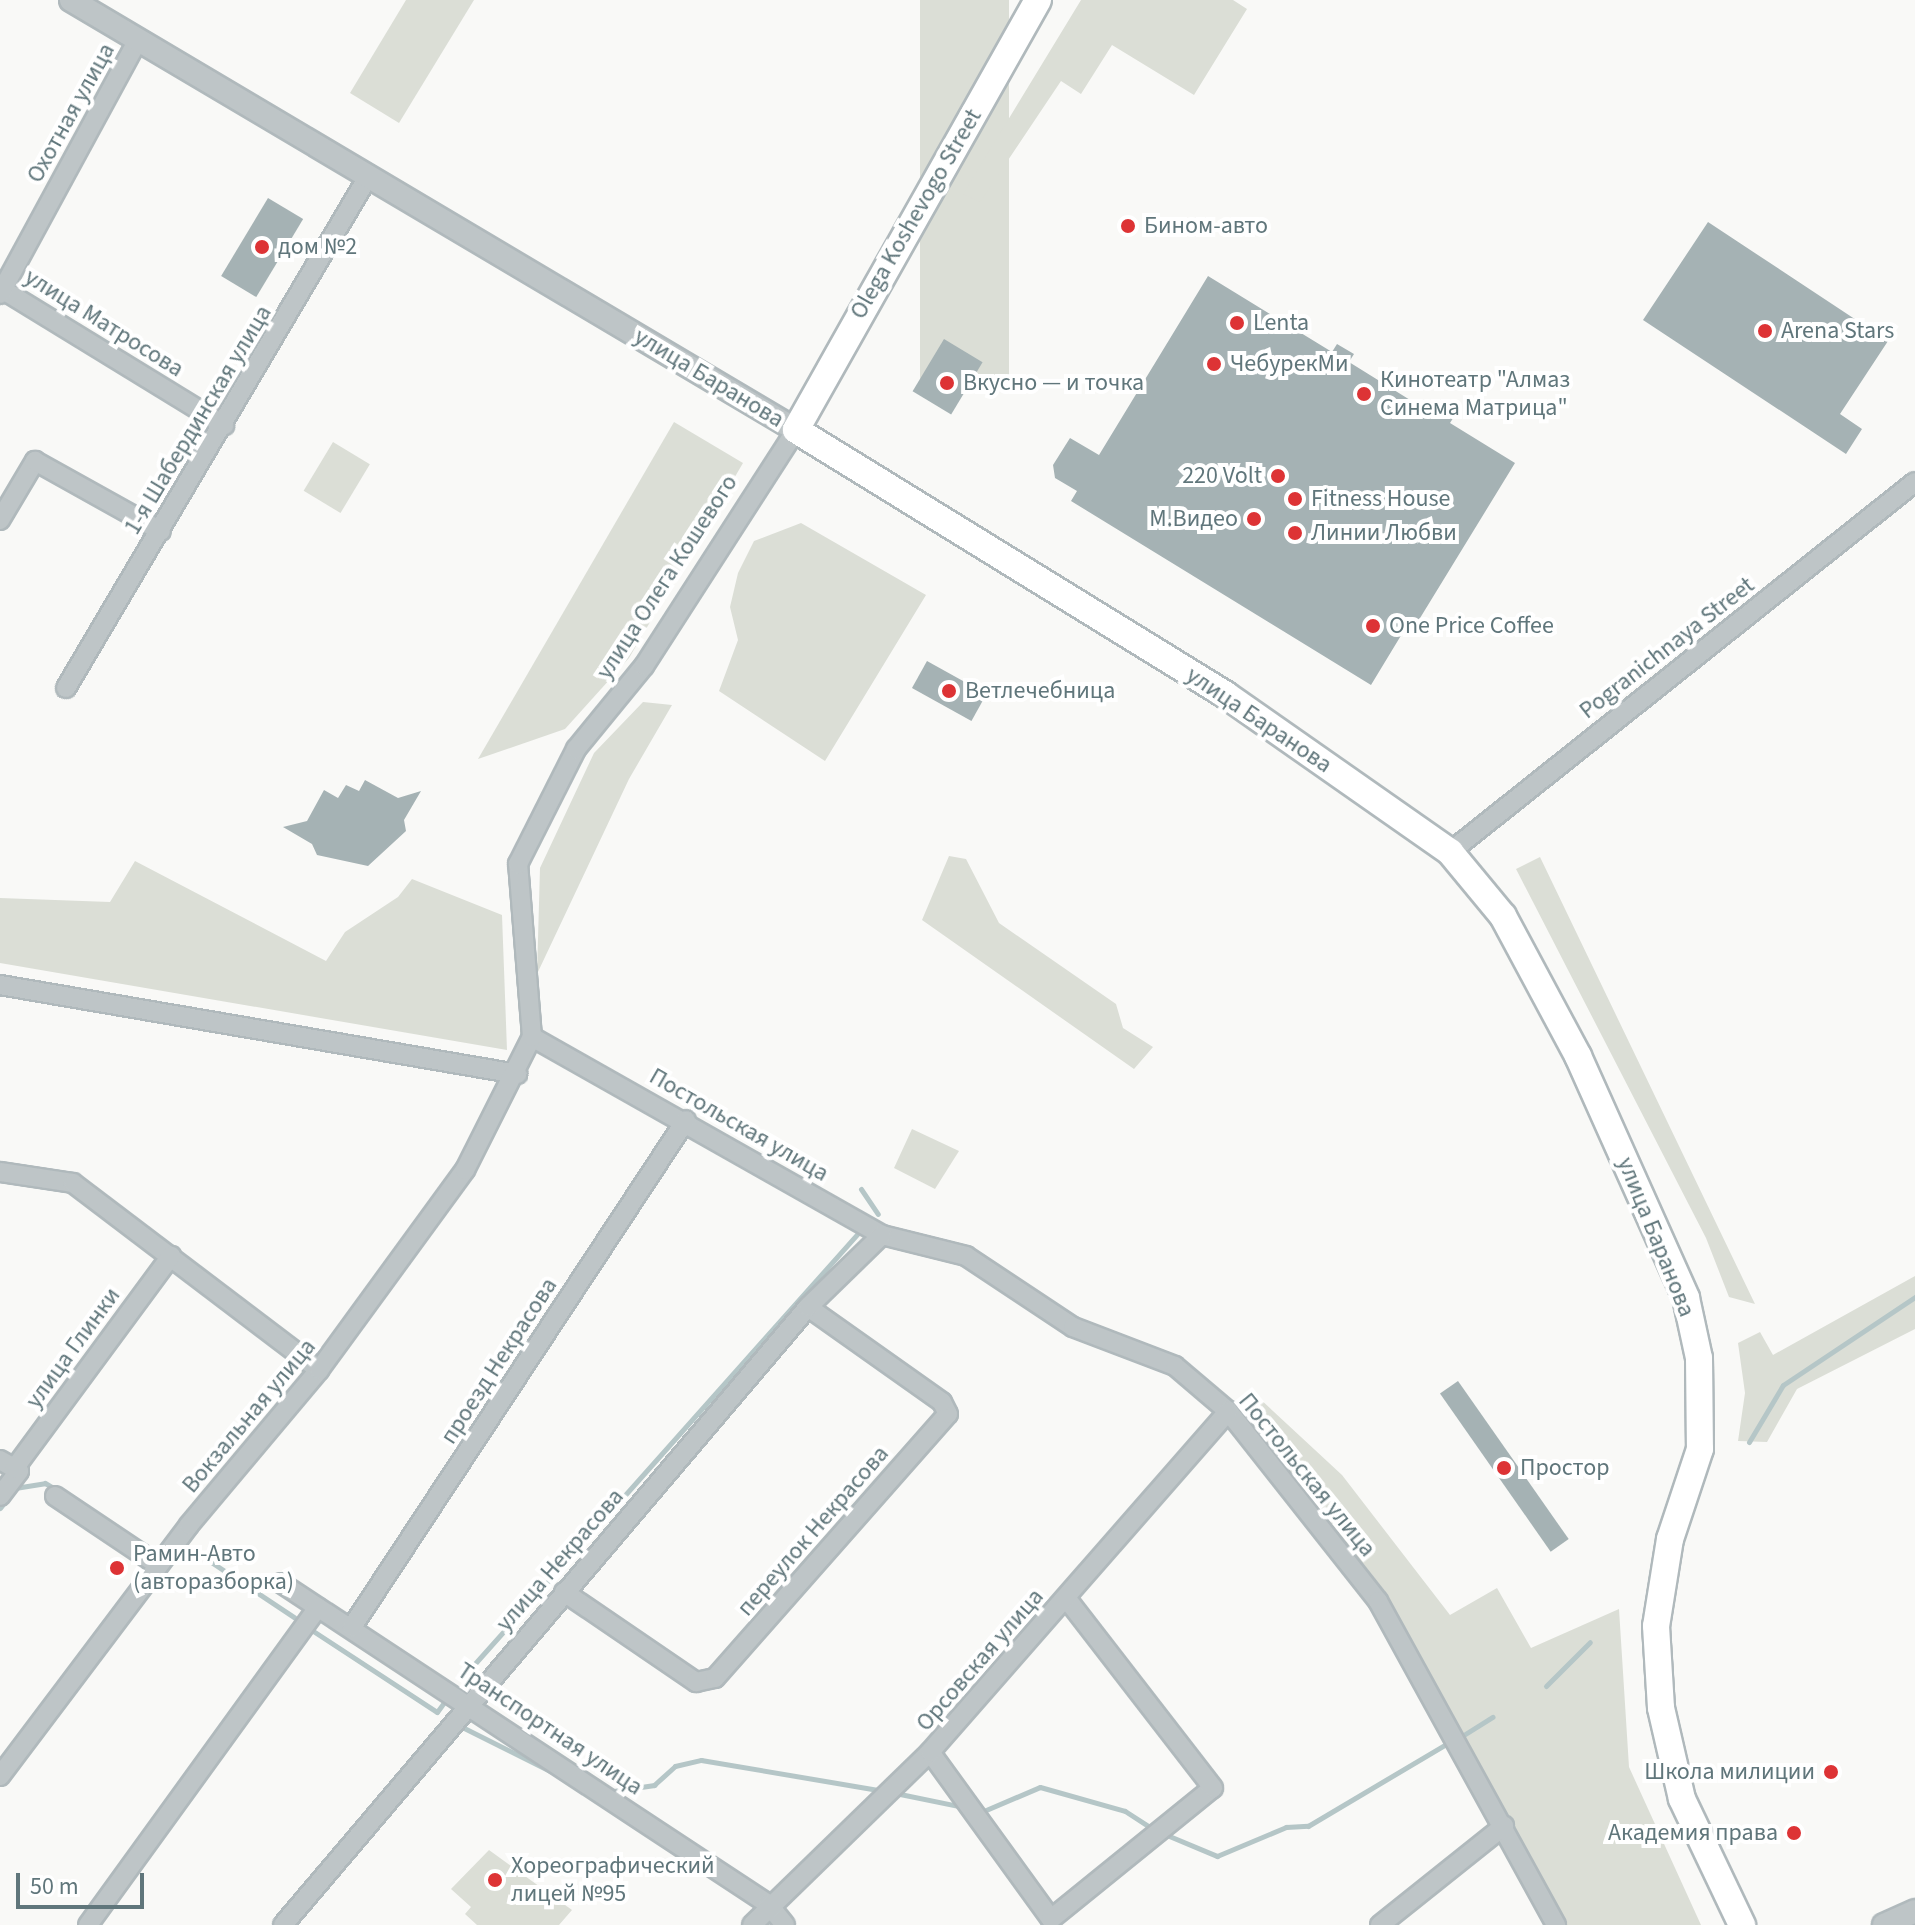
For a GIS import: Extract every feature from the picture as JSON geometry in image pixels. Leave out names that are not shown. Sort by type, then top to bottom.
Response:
[{"type":"main road","name":"Olega Koshevogo Street","points":[[796,430],[1038,0]]},
{"type":"main road","name":"улица Баранова","points":[[796,430],[1226,695],[1450,852],[1503,916],[1539,974],[1686,1298],[1699,1358],[1700,1449],[1670,1539],[1656,1626],[1661,1708],[1682,1799],[1742,1925]]},
{"type":"street","name":"улица Баранова","points":[[71,0],[796,430]]},
{"type":"street","name":"Охотная улица","points":[[1,290],[138,40]]},
{"type":"street","name":"1-я Шабердинская улица","points":[[66,688],[369,175]]},
{"type":"street","name":"улица Матросова","points":[[1,290],[224,425]]},
{"type":"street","name":"улица Олега Кошевого","points":[[532,1037],[518,864],[576,749],[644,666],[796,430]]},
{"type":"street","points":[[0,520],[35,461],[161,531]]},
{"type":"street","name":"Pogranichnaya Street","points":[[1450,852],[1915,482]]},
{"type":"street","points":[[0,985],[517,1074]]},
{"type":"street","name":"Вокзальная улица","points":[[0,1776],[158,1565],[319,1370],[465,1170],[517,1074],[532,1037]]},
{"type":"street","name":"Постольская улица","points":[[532,1037],[686,1120],[882,1235],[966,1256],[1073,1327],[1175,1366],[1228,1411],[1378,1601],[1556,1925]]},
{"type":"street","name":"проезд Некрасова","points":[[352,1627],[686,1120]]},
{"type":"street","points":[[0,1172],[73,1183],[319,1370]]},
{"type":"street","name":"улица Некрасова","points":[[283,1925],[468,1702],[808,1307],[882,1235]]},
{"type":"street","name":"улица Глинки","points":[[0,1496],[11,1467],[171,1256]]},
{"type":"street","name":"переулок Некрасова","points":[[564,1592],[696,1682],[715,1678],[948,1414],[942,1402],[808,1307]]},
{"type":"street","name":"Орсовская улица","points":[[752,1925],[768,1904],[930,1752],[1228,1411]]},
{"type":"street","points":[[55,1496],[158,1565]]},
{"type":"street","name":"Транспортная улица","points":[[281,1583],[468,1702],[768,1904],[785,1925]]},
{"type":"street","points":[[930,1752],[1051,1919],[1213,1788],[1066,1598]]},
{"type":"street","points":[[88,1925],[318,1607]]},
{"type":"street","points":[[1380,1925],[1504,1826]]},
{"type":"street","points":[[1884,1925],[1915,1911]]},
{"type":"shaded area","points":[[406,0],[474,0],[399,123],[350,93]]},
{"type":"shaded area","points":[[920,0],[1009,0],[1009,385],[920,385]]},
{"type":"shaded area","points":[[1081,0],[1233,0],[1247,9],[1194,95],[1112,45],[1081,94],[1061,81],[980,202],[963,194]]},
{"type":"shaded area","points":[[674,422],[743,463],[629,658],[565,729],[478,759]]},
{"type":"shaded area","points":[[333,442],[370,464],[341,513],[304,491]]},
{"type":"shaded area","points":[[801,523],[926,595],[825,761],[719,691],[738,640],[730,607],[738,573],[754,541]]},
{"type":"shaded area","points":[[643,702],[672,705],[629,779],[537,974],[540,868],[594,753]]},
{"type":"shaded area","points":[[949,856],[966,859],[999,923],[1116,1004],[1123,1028],[1153,1047],[1134,1069],[922,920]]},
{"type":"shaded area","points":[[1540,857],[1755,1304],[1729,1297],[1706,1238],[1516,869]]},
{"type":"shaded area","points":[[135,861],[326,961],[345,932],[398,897],[412,879],[502,915],[507,1050],[0,963],[0,898],[110,902]]},
{"type":"shaded area","points":[[912,1129],[959,1151],[935,1189],[894,1168]]},
{"type":"shaded area","points":[[1915,1276],[1915,1329],[1797,1389],[1767,1442],[1738,1441],[1745,1393],[1738,1343],[1760,1332],[1773,1355]]},
{"type":"shaded area","points":[[1258,1397],[1342,1475],[1450,1615],[1497,1588],[1531,1648],[1619,1609],[1629,1767],[1701,1925],[1559,1925],[1433,1696],[1249,1415]]},
{"type":"shaded area","name":"Хореографический лицей №95","points":[[489,1850],[572,1910],[559,1925],[477,1925],[465,1914],[471,1907],[451,1889]]},
{"type":"building","name":"дом №2","points":[[268,198],[303,219],[256,297],[221,276]]},
{"type":"building","name":"Arena Stars","points":[[1708,222],[1888,341],[1840,414],[1862,429],[1846,454],[1643,320]]},
{"type":"building","points":[[1208,276],[1332,352],[1337,344],[1354,354],[1349,362],[1431,413],[1437,404],[1455,415],[1450,423],[1515,463],[1417,623],[1411,619],[1371,685],[1071,501],[1077,491],[1055,478],[1053,465],[1070,438],[1099,455]]},
{"type":"building","name":"Вкусно — и точка","points":[[944,339],[983,362],[951,414],[913,391]]},
{"type":"building","name":"Ветлечебница","points":[[927,661],[986,694],[971,721],[912,688]]},
{"type":"building","points":[[365,780],[398,798],[421,791],[404,820],[406,831],[368,866],[317,855],[312,844],[283,827],[307,821],[324,790],[338,798],[346,785],[359,791]]},
{"type":"building","name":"Простор","points":[[1458,1381],[1569,1539],[1551,1552],[1440,1394]]},
{"type":"waterway","points":[[861,1189],[878,1214]]},
{"type":"waterway","points":[[462,1678],[860,1231]]},
{"type":"waterway","points":[[1749,1442],[1783,1385],[1915,1297]]},
{"type":"waterway","points":[[15,1488],[45,1483],[55,1489]]},
{"type":"waterway","points":[[0,1508],[7,1499]]},
{"type":"waterway","points":[[181,1550],[196,1552],[294,1617]]},
{"type":"waterway","points":[[307,1627],[437,1712],[448,1697]]},
{"type":"waterway","points":[[1546,1686],[1590,1642]]},
{"type":"waterway","points":[[1462,1736],[1492,1717]]},
{"type":"waterway","points":[[462,1727],[554,1773]]},
{"type":"waterway","points":[[1162,1833],[1217,1856],[1286,1827],[1308,1826],[1446,1744]]},
{"type":"waterway","points":[[607,1792],[654,1785],[675,1766],[701,1760],[879,1790]]},
{"type":"waterway","points":[[979,1813],[1040,1787],[1125,1811],[1151,1828]]},
{"type":"waterway","points":[[895,1793],[963,1807]]},
{"type":"place","name":"Бином-авто","points":[[1128,226]]},
{"type":"place","name":"дом №2","points":[[262,247]]},
{"type":"place","name":"Lenta","points":[[1237,323]]},
{"type":"place","name":"Arena Stars","points":[[1765,331]]},
{"type":"place","name":"ЧебурекМи","points":[[1214,364]]},
{"type":"place","name":"Вкусно — и точка","points":[[947,383]]},
{"type":"place","name":"Кинотеатр \"Алмаз Синема Матрица\"","points":[[1364,394]]},
{"type":"place","name":"220 Volt","points":[[1278,476]]},
{"type":"place","name":"Fitness House","points":[[1295,499]]},
{"type":"place","name":"М.Видео","points":[[1254,519]]},
{"type":"place","name":"Линии Любви","points":[[1295,533]]},
{"type":"place","name":"One Price Coffee","points":[[1373,626]]},
{"type":"place","name":"Ветлечебница","points":[[949,691]]},
{"type":"place","name":"Простор","points":[[1504,1468]]},
{"type":"place","name":"Рамин-Авто (авторазборка)","points":[[117,1568]]},
{"type":"place","name":"Школа милиции","points":[[1831,1772]]},
{"type":"place","name":"Академия права","points":[[1794,1833]]},
{"type":"place","name":"Хореографический лицей №95","points":[[495,1880]]}]
